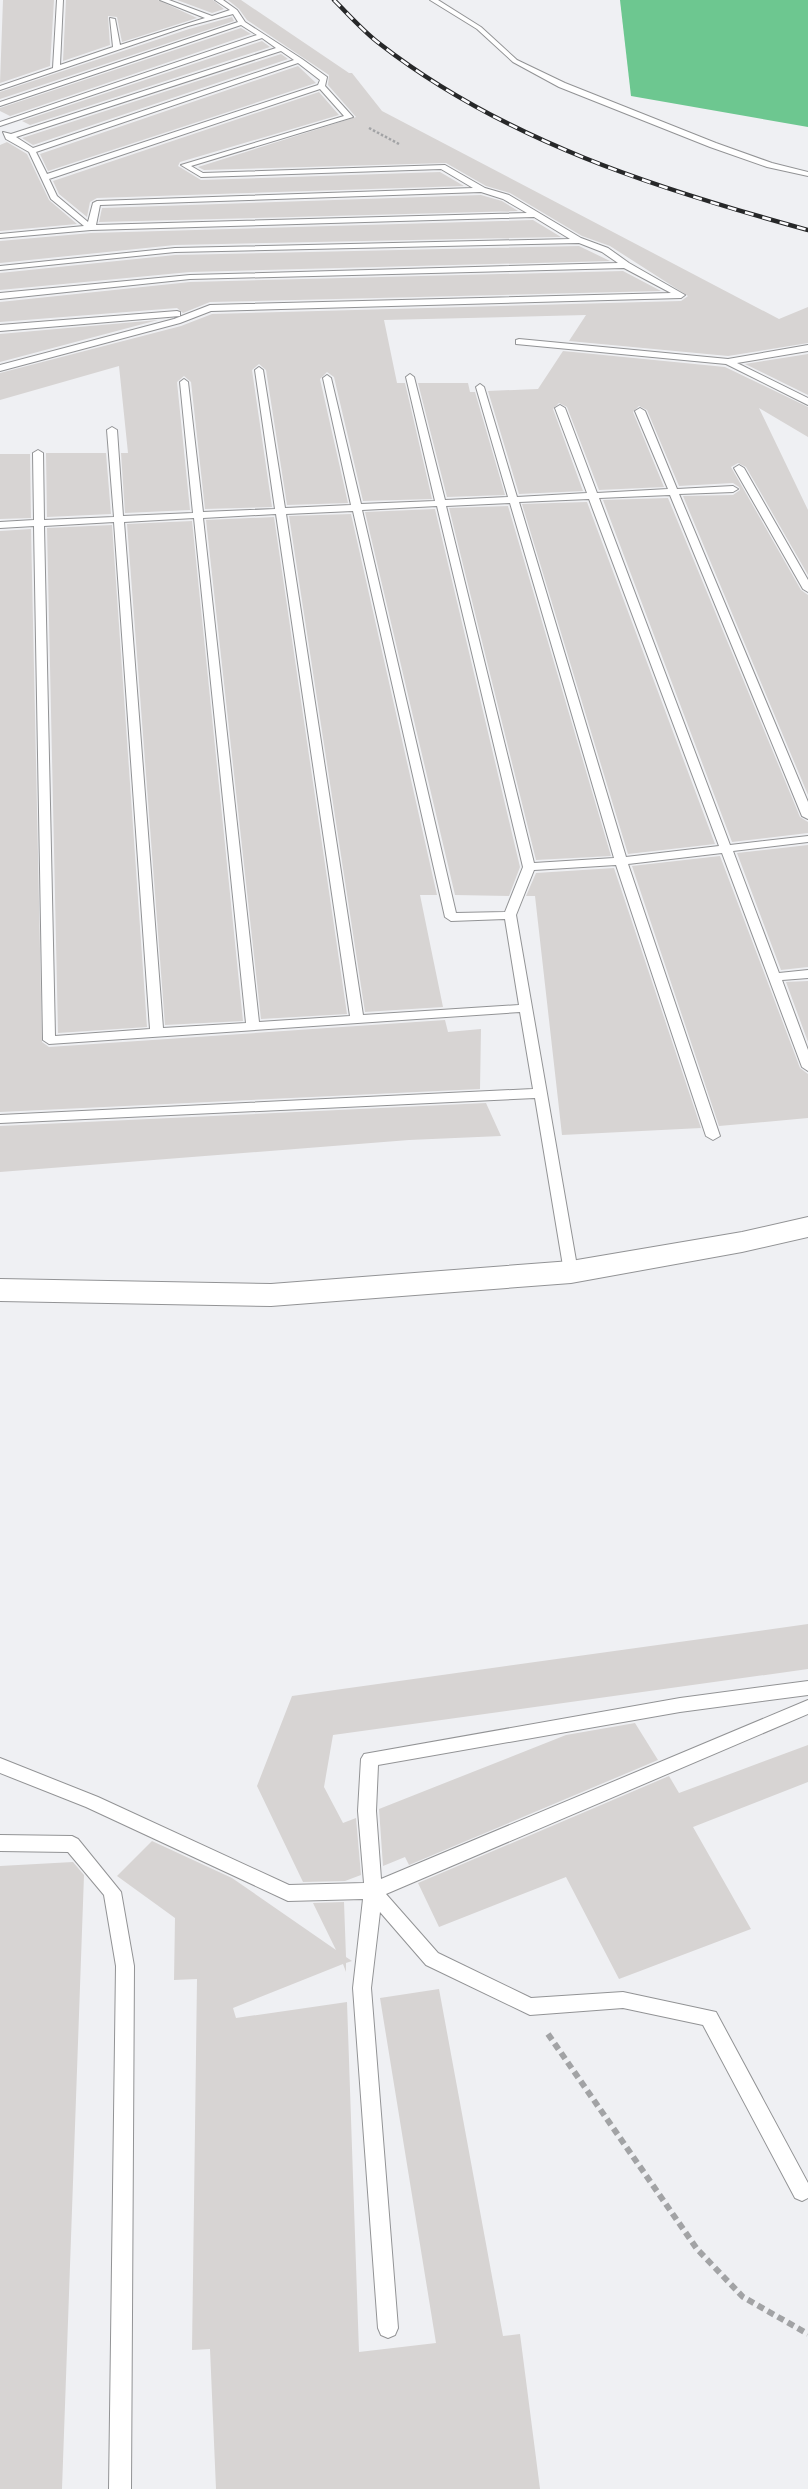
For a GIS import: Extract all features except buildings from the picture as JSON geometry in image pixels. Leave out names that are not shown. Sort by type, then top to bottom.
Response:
[{"type":"street","points":[[0,1290],[271,1295],[571,1272],[808,1227]]},
{"type":"lane","points":[[56,70],[61,0]]},
{"type":"lane","points":[[163,0],[212,18]]},
{"type":"lane","points":[[44,178],[321,86],[324,79],[300,60],[242,23],[235,11],[218,0]]},
{"type":"lane","points":[[433,0],[479,28],[515,61],[562,85],[713,145],[770,165],[808,174]]},
{"type":"lane","points":[[0,88],[235,11]]},
{"type":"lane","points":[[112,19],[117,48]]},
{"type":"lane","points":[[0,104],[242,23]]},
{"type":"lane","points":[[92,228],[54,197],[32,151],[9,137],[0,126],[262,36]]},
{"type":"lane","points":[[9,137],[282,48]]},
{"type":"lane","points":[[32,151],[300,60]]},
{"type":"lane","points":[[0,368],[177,321],[210,308],[681,295],[626,265],[605,250],[578,240],[506,197],[482,190],[442,167],[201,175],[185,165],[349,117],[321,86]]},
{"type":"lane","points":[[92,228],[97,203],[482,190]]},
{"type":"lane","points":[[0,236],[92,228],[533,215]]},
{"type":"lane","points":[[0,268],[175,250],[578,240]]},
{"type":"lane","points":[[0,296],[190,277],[626,265]]},
{"type":"lane","points":[[0,328],[197,313]]},
{"type":"lane","points":[[519,342],[728,362],[808,348]]},
{"type":"lane","points":[[728,362],[808,402]]},
{"type":"lane","points":[[259,370],[357,1019]]},
{"type":"lane","points":[[410,377],[529,867],[510,915],[571,1272]]},
{"type":"lane","points":[[327,378],[451,917],[510,915]]},
{"type":"lane","points":[[184,382],[253,1026]]},
{"type":"lane","points":[[480,387],[621,861],[713,1136]]},
{"type":"lane","points":[[560,408],[808,1066]]},
{"type":"lane","points":[[640,411],[808,816]]},
{"type":"lane","points":[[112,430],[157,1033]]},
{"type":"lane","points":[[38,453],[49,1040],[526,1008]]},
{"type":"lane","points":[[739,468],[808,589]]},
{"type":"lane","points":[[0,525],[733,489]]},
{"type":"lane","points":[[529,867],[621,861],[808,839]]},
{"type":"lane","points":[[774,977],[808,974]]},
{"type":"lane","points":[[0,1119],[541,1093]]},
{"type":"lane","points":[[388,2328],[362,1988],[373,1891],[367,1811],[370,1759],[680,1705],[808,1688]]},
{"type":"lane","points":[[0,1765],[92,1802],[288,1893],[373,1891],[808,1707]]},
{"type":"lane","points":[[0,1843],[72,1844],[112,1892],[125,1966],[120,2489]]},
{"type":"lane","points":[[373,1891],[432,1959],[530,2007],[623,2000],[709,2018],[802,2192]]},
{"type":"path","points":[[349,117],[399,144]]},
{"type":"path","points":[[530,2007],[697,2249],[743,2297],[808,2334]]},
{"type":"green space","points":[[620,0],[808,0],[808,127],[631,96]]},
{"type":"railway","points":[[334,0],[374,39],[428,78],[531,135],[640,179],[808,230]]}]
